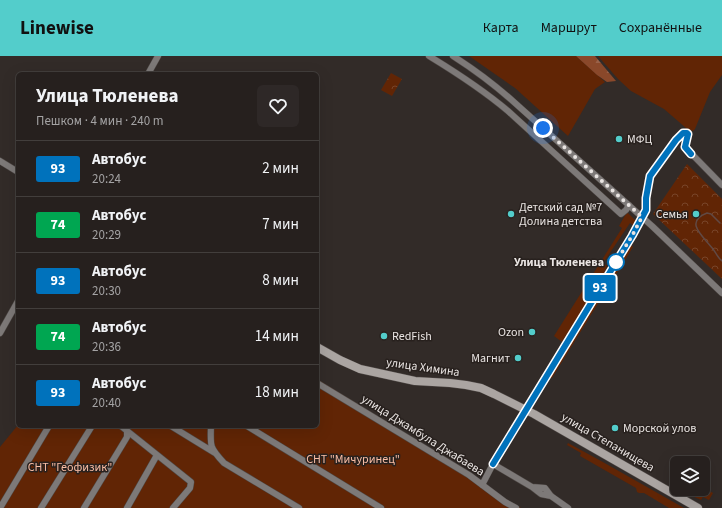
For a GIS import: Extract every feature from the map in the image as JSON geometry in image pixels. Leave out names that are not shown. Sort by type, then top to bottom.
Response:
[{"type":"street","points":[[149,72],[158,56]]},
{"type":"street","points":[[429,56],[463,77],[500,104],[621,214],[629,206]]},
{"type":"street","points":[[453,56],[496,86],[642,217],[722,293]]},
{"type":"street","points":[[482,485],[493,464],[632,236],[646,210],[646,198],[650,176],[676,140],[683,133],[688,134],[685,147],[722,185]]},
{"type":"street","points":[[0,161],[16,171]]},
{"type":"street","points":[[0,333],[16,305]]},
{"type":"street","name":"улица Химина","points":[[319,348],[360,369],[415,381],[450,383],[481,388],[526,410]]},
{"type":"street","name":"улица Джамбула Джабаева","points":[[319,383],[459,469],[505,502],[516,508]]},
{"type":"street","name":"улица Степанищева","points":[[526,410],[597,449],[698,508]]},
{"type":"street","points":[[0,508],[48,428]]},
{"type":"street","points":[[41,508],[91,428]]},
{"type":"street","points":[[123,428],[191,482],[190,488],[173,508]]},
{"type":"street","points":[[174,428],[215,453]]},
{"type":"street","points":[[211,428],[210,443],[215,453],[224,464],[299,508]]},
{"type":"street","points":[[250,428],[381,508]]},
{"type":"street","points":[[84,508],[127,437],[127,431]]},
{"type":"street","points":[[127,508],[157,454]]},
{"type":"street","points":[[493,464],[532,487],[546,488],[551,496],[568,508]]},
{"type":"green space","points":[[469,56],[576,56],[605,82],[595,89],[568,136],[515,88]]},
{"type":"green space","points":[[576,56],[595,56],[616,81],[607,82]]},
{"type":"green space","points":[[598,56],[722,56],[722,75],[710,92],[693,131],[686,128],[664,109],[631,91],[618,79]]},
{"type":"green space","points":[[391,73],[402,79],[392,96],[381,90]]},
{"type":"green space","points":[[687,164],[722,199],[722,279],[653,214]]},
{"type":"green space","points":[[627,212],[636,221],[634,226],[630,223],[603,263],[607,266],[601,280],[562,342],[554,336],[622,228],[619,226]]},
{"type":"green space","points":[[630,246],[633,247],[552,378],[550,377]]},
{"type":"green space","name":"СНТ \"Мичуринец\"","points":[[319,380],[418,441],[521,508],[0,508],[0,447],[16,427],[319,428]]},
{"type":"green space","points":[[568,443],[684,508],[669,508],[644,493],[637,492],[636,488],[580,456],[581,453],[567,445]]},
{"type":"green space","points":[[710,491],[713,493],[709,500],[703,497],[701,500],[692,496],[710,496]]},
{"type":"waterway","points":[[720,223],[711,214],[707,213],[700,217],[696,225],[701,235],[722,261]]},
{"type":"bus line","name":"93","points":[[493,464],[632,236],[646,210],[647,187],[650,176],[676,140],[683,133],[688,134],[685,147],[691,154]]},
{"type":"place","name":"МФЦ","points":[[619,139]]},
{"type":"place","name":"Детский сад №7 Долина детства","points":[[511,214]]},
{"type":"place","name":"Семья","points":[[696,214]]},
{"type":"place","name":"Улица Тюленева","points":[[616,262]]},
{"type":"place","name":"Ozon","points":[[532,332]]},
{"type":"place","name":"RedFish","points":[[384,336]]},
{"type":"place","name":"Магнит","points":[[518,358]]},
{"type":"place","name":"Морской улов","points":[[615,428]]},
{"type":"route","points":[[543,128],[642,217],[616,262]]},
{"type":"park label","name":"СНТ \"Геофизик\"","points":[[70,467]]}]
